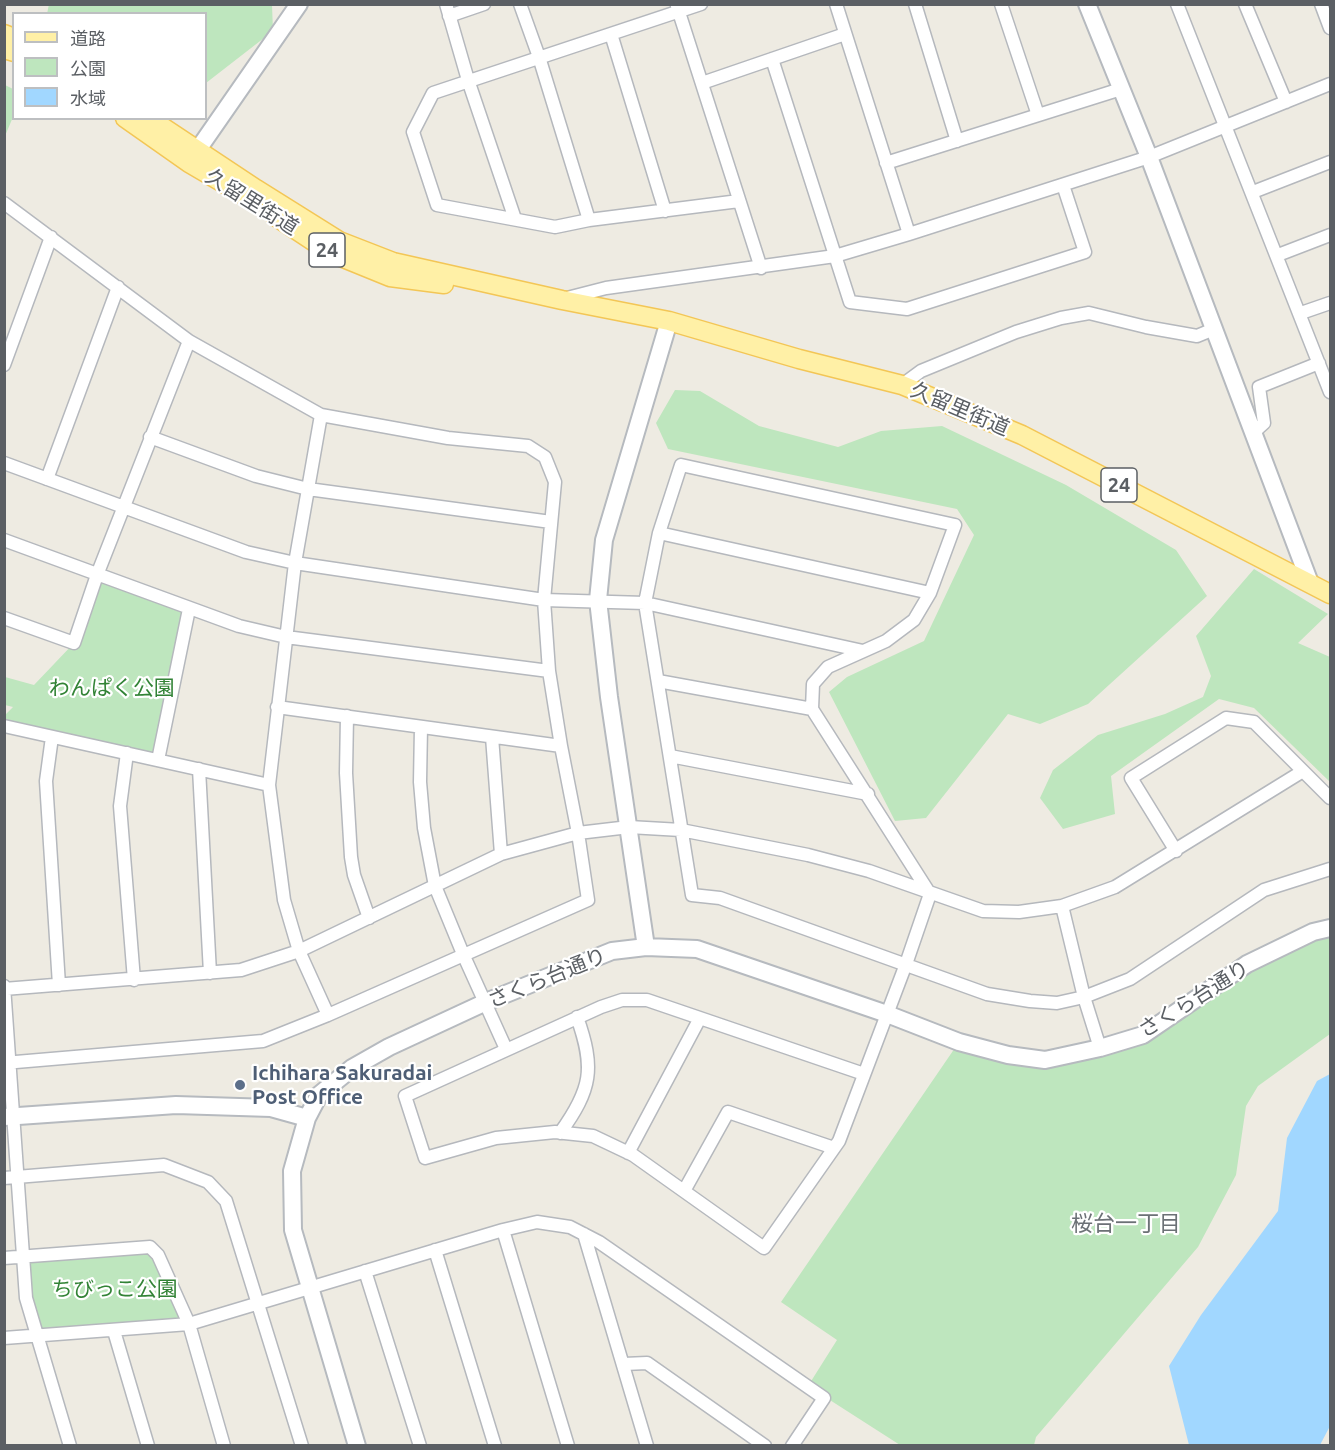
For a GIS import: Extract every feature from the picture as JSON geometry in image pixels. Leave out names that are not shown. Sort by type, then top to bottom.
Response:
[{"type":"main road","name":"久留里街道","points":[[128,120],[193,157]]},
{"type":"main road","name":"久留里街道","points":[[151,120],[193,157],[331,253],[390,277],[562,300],[669,321],[799,358],[903,384],[1022,435],[1330,594]]},
{"type":"street","points":[[193,157],[299,4]]},
{"type":"street","points":[[484,4],[447,10],[515,219]]},
{"type":"street","points":[[520,4],[539,57],[589,220]]},
{"type":"street","points":[[700,4],[677,8],[611,34],[433,93],[413,132],[436,205],[555,227],[589,220],[740,201]]},
{"type":"street","points":[[836,4],[909,234]]},
{"type":"street","points":[[915,4],[957,141]]},
{"type":"street","points":[[1001,4],[1038,115]]},
{"type":"street","points":[[1087,4],[1149,157],[1310,583]]},
{"type":"street","points":[[1177,4],[1319,363],[1328,378],[1330,392]]},
{"type":"street","points":[[1245,4],[1286,102]]},
{"type":"street","points":[[1321,4],[1330,28]]},
{"type":"street","points":[[677,8],[761,268]]},
{"type":"street","points":[[611,34],[665,211]]},
{"type":"street","points":[[702,83],[845,34]]},
{"type":"street","points":[[772,59],[850,302],[907,309],[1085,252],[1063,185]]},
{"type":"street","points":[[562,300],[606,288],[835,256],[1149,157],[1330,84]]},
{"type":"street","points":[[886,163],[1121,89]]},
{"type":"street","points":[[1253,192],[1330,162]]},
{"type":"street","points":[[4,203],[189,341],[321,415],[448,438],[528,446],[545,457],[555,482],[544,600],[549,671],[588,900],[328,1015],[263,1041],[7,1063]]},
{"type":"street","points":[[1278,255],[1330,235]]},
{"type":"street","points":[[4,364],[51,237]]},
{"type":"street","points":[[47,479],[118,287]]},
{"type":"street","points":[[1300,313],[1330,303]]},
{"type":"street","points":[[903,384],[921,372],[1016,332],[1061,318],[1089,313],[1146,327],[1197,336],[1214,329]]},
{"type":"street","points":[[646,947],[609,697],[598,600],[604,540],[669,321]]},
{"type":"street","points":[[4,618],[74,643],[97,575],[189,341]]},
{"type":"street","points":[[1253,432],[1264,423],[1260,387],[1319,363]]},
{"type":"street","points":[[321,415],[295,563],[269,785],[284,900],[299,951],[328,1015]]},
{"type":"street","points":[[150,437],[256,476],[308,489],[551,522]]},
{"type":"street","points":[[4,463],[246,552],[295,563],[544,600],[645,603],[863,651]]},
{"type":"street","points":[[930,894],[812,709],[813,684],[828,667],[886,641],[914,620],[930,592],[956,525],[681,465],[659,533],[645,603],[692,895],[720,898],[987,994],[1057,1003],[1084,997],[1130,979],[1264,890],[1330,869]]},
{"type":"street","points":[[659,533],[930,592]]},
{"type":"street","points":[[4,540],[239,626],[286,637],[549,671]]},
{"type":"street","points":[[158,760],[189,609]]},
{"type":"street","points":[[658,681],[812,709]]},
{"type":"street","points":[[277,706],[561,746]]},
{"type":"street","points":[[347,716],[346,773],[351,857],[354,875],[369,918]]},
{"type":"street","points":[[1176,851],[1131,778],[1226,718],[1254,722],[1330,798]]},
{"type":"street","points":[[4,726],[269,785]]},
{"type":"street","points":[[422,727],[420,782],[424,828],[435,886],[506,1049]]},
{"type":"street","points":[[52,736],[46,781],[59,985]]},
{"type":"street","points":[[492,737],[501,854]]},
{"type":"street","points":[[127,753],[120,806],[134,980]]},
{"type":"street","points":[[670,756],[868,794]]},
{"type":"street","points":[[199,769],[210,973]]},
{"type":"street","points":[[70,1446],[27,1298],[11,1178],[5,988],[134,980],[241,970],[299,951],[501,854],[578,833],[629,827],[681,830],[808,855],[869,871],[983,911],[1019,912],[1062,906],[1115,887],[1303,771]]},
{"type":"street","points":[[864,1074],[647,1000],[622,1000],[578,1017],[405,1096],[425,1158],[496,1138],[555,1132],[593,1136],[628,1153],[764,1248],[834,1148],[864,1074],[906,964],[930,894]]},
{"type":"street","points":[[1062,906],[1084,997],[1100,1048]]},
{"type":"street","name":"さくら台通り","points":[[357,1446],[293,1230],[292,1171],[307,1118],[319,1095],[352,1068],[389,1047],[486,1002],[612,951],[646,947],[697,950],[886,1014],[959,1042],[1008,1055],[1046,1060],[1100,1048],[1143,1035],[1247,964],[1313,932],[1330,928]]},
{"type":"street","points":[[560,1133],[578,1107],[588,1078],[588,1047],[578,1017]]},
{"type":"street","points":[[628,1153],[700,1018]]},
{"type":"street","points":[[8,1116],[196,1106],[271,1108],[307,1118]]},
{"type":"street","points":[[684,1191],[728,1112],[834,1148]]},
{"type":"street","points":[[11,1178],[164,1165],[208,1182],[226,1201],[302,1446]]},
{"type":"street","points":[[4,1338],[189,1324],[503,1230],[537,1222],[570,1227],[599,1242],[824,1398],[792,1446]]},
{"type":"street","points":[[503,1230],[568,1446]]},
{"type":"street","points":[[584,1234],[647,1446]]},
{"type":"street","points":[[4,1258],[150,1247],[158,1255],[189,1324],[224,1446]]},
{"type":"street","points":[[435,1250],[495,1446]]},
{"type":"street","points":[[365,1271],[420,1446]]},
{"type":"street","points":[[114,1331],[148,1446]]},
{"type":"street","points":[[624,1364],[647,1363],[765,1446]]},
{"type":"green space","points":[[49,4],[272,5],[273,31],[207,82],[207,12],[47,12]]},
{"type":"green space","points":[[5,85],[12,88],[12,119],[5,136]]},
{"type":"green space","points":[[675,390],[700,391],[759,426],[838,447],[881,431],[942,426],[1066,485],[1176,550],[1207,596],[1088,704],[1040,724],[1008,714],[926,818],[895,821],[829,692],[847,677],[924,641],[974,535],[957,509],[668,449],[656,423]]},
{"type":"green space","points":[[1254,569],[1328,614],[1298,643],[1330,657],[1330,782],[1254,708],[1219,699],[1111,776],[1115,814],[1063,829],[1040,798],[1053,770],[1098,735],[1165,714],[1203,697],[1211,676],[1196,636]]},
{"type":"green space","name":"わんぱく公園","points":[[97,575],[189,609],[158,760],[5,726],[4,716],[13,707],[5,705],[5,677],[34,685],[74,643]]},
{"type":"green space","points":[[1330,928],[1330,1034],[1258,1086],[1246,1106],[1236,1175],[1198,1247],[1036,1437],[1034,1445],[900,1445],[808,1386],[837,1340],[781,1302],[959,1042],[1008,1055],[1100,1048]]},
{"type":"green space","name":"ちびっこ公園","points":[[150,1247],[189,1324],[37,1334],[22,1257]]},
{"type":"water","points":[[1330,1074],[1330,1426],[1320,1445],[1189,1445],[1169,1366],[1201,1315],[1278,1211],[1287,1138],[1317,1081]]},
{"type":"place","name":"Ichihara Sakuradai Post Office","points":[[240,1085]]},
{"type":"district","name":"桜台一丁目","points":[[1126,1224]]}]
